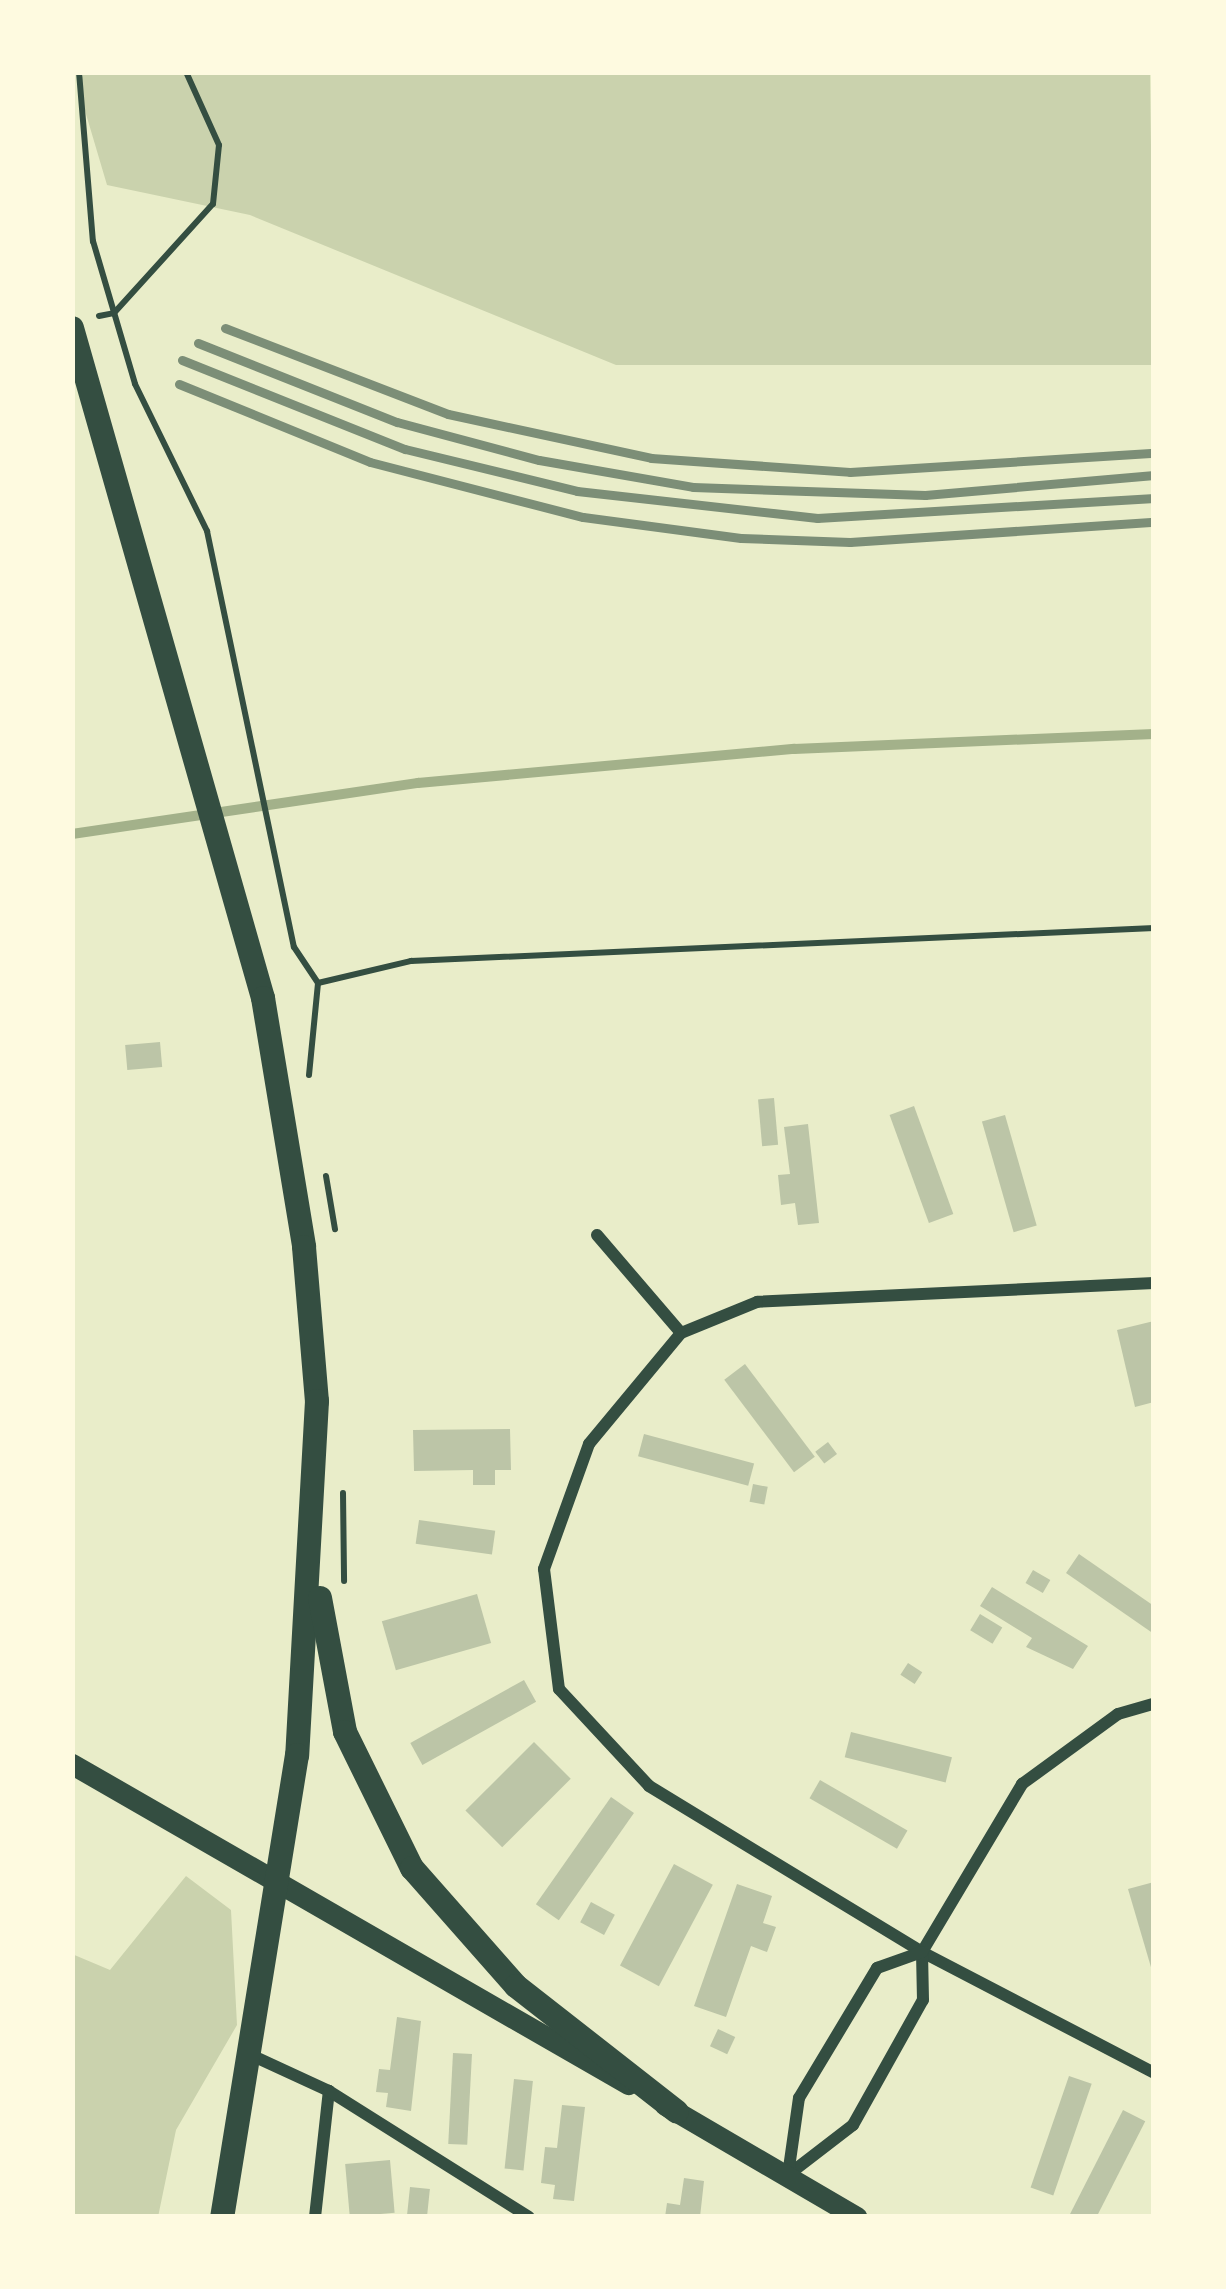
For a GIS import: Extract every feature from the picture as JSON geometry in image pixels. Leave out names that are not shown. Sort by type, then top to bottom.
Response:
[{"type":"main road","points":[[82,323],[161,644],[263,998],[304,1247],[316,1401],[314,1550],[278,1884],[253,2056],[222,2217]]},
{"type":"main road","points":[[314,1550],[345,1732],[412,1868],[516,1986],[677,2112]]},
{"type":"street","points":[[597,1235],[681,1333]]},
{"type":"street","points":[[1154,1283],[757,1302],[681,1333],[589,1444],[544,1569],[559,1689],[649,1786],[922,1952],[1154,2073]]},
{"type":"street","points":[[788,2175],[854,2125],[923,2000],[922,1952],[1022,1784],[1118,1714],[1154,1704]]},
{"type":"street","points":[[72,1764],[857,2217]]},
{"type":"street","points":[[788,2175],[799,2098],[843,2024],[877,1968],[922,1952]]},
{"type":"street","points":[[253,2056],[329,2091],[529,2217]]},
{"type":"street","points":[[315,2217],[329,2091]]},
{"type":"path","points":[[79,72],[85,198],[114,313],[135,384],[196,499],[295,947],[318,983],[411,961],[1154,928]]},
{"type":"path","points":[[82,323],[114,313],[212,204],[220,145],[186,72]]},
{"type":"green space","points":[[84,72],[1150,72],[1154,365],[616,365],[250,215],[107,185],[78,87]]},
{"type":"green space","points":[[186,1876],[231,1910],[237,2025],[176,2130],[158,2217],[72,2217],[72,1954],[110,1970]]},
{"type":"building","points":[[160,1042],[162,1067],[127,1070],[125,1045]]},
{"type":"building","points":[[774,1098],[778,1145],[762,1146],[758,1099]]},
{"type":"building","points":[[914,1106],[953,1214],[929,1223],[890,1115]]},
{"type":"building","points":[[1005,1115],[1037,1226],[1014,1232],[982,1122]]},
{"type":"building","points":[[808,1124],[819,1223],[798,1225],[795,1203],[781,1205],[778,1175],[790,1174],[784,1127]]},
{"type":"building","points":[[1154,1321],[1154,1402],[1135,1407],[1117,1330]]},
{"type":"building","points":[[745,1364],[815,1457],[794,1472],[724,1380]]},
{"type":"building","points":[[510,1429],[511,1470],[495,1470],[495,1485],[473,1485],[473,1470],[414,1471],[413,1430]]},
{"type":"building","points":[[644,1434],[754,1464],[748,1486],[638,1456]]},
{"type":"building","points":[[828,1442],[837,1454],[824,1464],[815,1452]]},
{"type":"building","points":[[753,1484],[768,1487],[764,1505],[750,1502]]},
{"type":"building","points":[[419,1520],[495,1531],[492,1554],[416,1544]]},
{"type":"building","points":[[1079,1554],[1154,1606],[1154,1634],[1066,1573]]},
{"type":"building","points":[[1033,1570],[1050,1580],[1043,1593],[1026,1583]]},
{"type":"building","points":[[992,1587],[1088,1646],[1073,1669],[1026,1647],[1032,1638],[980,1606]]},
{"type":"building","points":[[477,1594],[491,1643],[396,1670],[382,1621]]},
{"type":"building","points":[[980,1614],[1002,1627],[993,1644],[970,1630]]},
{"type":"building","points":[[908,1663],[922,1672],[915,1684],[900,1675]]},
{"type":"building","points":[[524,1680],[536,1702],[422,1765],[410,1743]]},
{"type":"building","points":[[851,1732],[952,1757],[946,1782],[845,1757]]},
{"type":"building","points":[[534,1742],[571,1779],[502,1847],[465,1811]]},
{"type":"building","points":[[820,1780],[907,1830],[897,1849],[810,1798]]},
{"type":"building","points":[[611,1797],[634,1813],[559,1920],[536,1904]]},
{"type":"building","points":[[674,1864],[713,1885],[659,1986],[620,1966]]},
{"type":"building","points":[[1154,1882],[1154,1974],[1153,1974],[1128,1889]]},
{"type":"building","points":[[737,1884],[772,1896],[763,1923],[776,1927],[767,1952],[751,1946],[726,2017],[694,2006]]},
{"type":"building","points":[[591,1902],[615,1915],[604,1935],[580,1922]]},
{"type":"building","points":[[397,2017],[421,2021],[411,2111],[386,2107],[388,2093],[376,2092],[379,2069],[390,2070]]},
{"type":"building","points":[[718,2029],[735,2037],[727,2054],[710,2046]]},
{"type":"building","points":[[453,2053],[472,2054],[467,2145],[448,2144]]},
{"type":"building","points":[[1069,2076],[1092,2084],[1053,2195],[1031,2188]]},
{"type":"building","points":[[514,2079],[533,2081],[523,2170],[505,2169]]},
{"type":"building","points":[[562,2105],[585,2107],[574,2201],[553,2199],[555,2185],[541,2183],[545,2147],[557,2148]]},
{"type":"building","points":[[1123,2110],[1145,2121],[1097,2217],[1069,2217]]},
{"type":"building","points":[[390,2160],[395,2213],[350,2217],[345,2164]]},
{"type":"building","points":[[684,2178],[704,2181],[700,2217],[665,2217],[667,2203],[680,2205]]},
{"type":"building","points":[[410,2187],[430,2189],[427,2217],[407,2217]]},
{"type":"waterway","points":[[72,834],[418,783],[794,749],[1154,734]]},
{"type":"railway","points":[[225,328],[448,414],[651,458],[850,472],[1154,453]]},
{"type":"railway","points":[[198,343],[397,422],[539,460],[693,487],[925,495],[1154,475]]},
{"type":"railway","points":[[182,360],[405,449],[577,491],[817,518],[1154,498]]},
{"type":"railway","points":[[179,384],[370,462],[583,517],[741,538],[850,542],[1154,522]]}]
